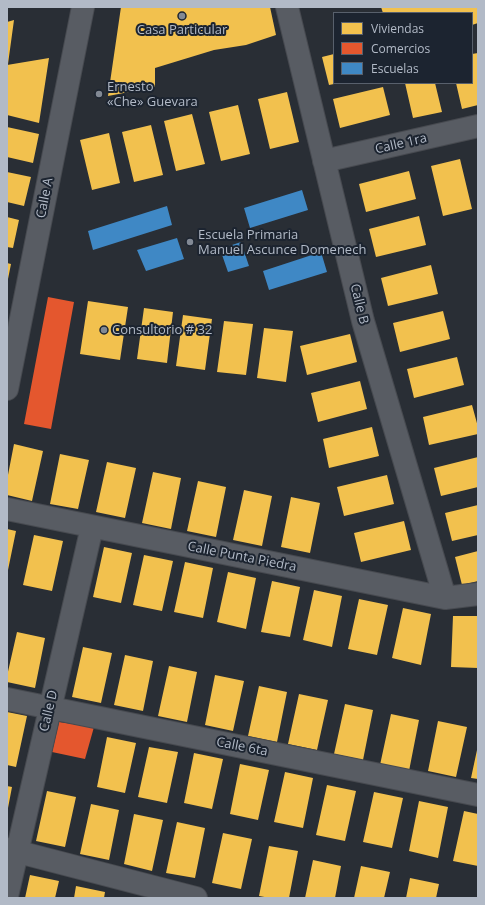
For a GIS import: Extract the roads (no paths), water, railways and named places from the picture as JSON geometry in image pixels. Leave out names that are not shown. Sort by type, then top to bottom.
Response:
[{"type":"street","name":"Calle A","points":[[7,389],[83,7]]},
{"type":"street","name":"Calle B","points":[[287,7],[363,321],[445,598]]},
{"type":"street","name":"Calle 1ra","points":[[324,161],[478,126]]},
{"type":"street","name":"Calle Punta Piedra","points":[[7,509],[445,598],[478,594]]},
{"type":"street","name":"Calle D","points":[[7,896],[12,850],[50,708],[92,527]]},
{"type":"street","name":"Calle 6ta","points":[[7,699],[478,795]]},
{"type":"street","points":[[12,850],[196,898]]},
{"type":"place","name":"Casa Particular","points":[[182,16]]},
{"type":"place","name":"Ernesto «Che» Guevara","points":[[99,94]]},
{"type":"place","name":"Escuela Primaria Manuel Ascunce Domenech","points":[[190,242]]},
{"type":"place","name":"Consultorio # 32","points":[[104,330]]}]
